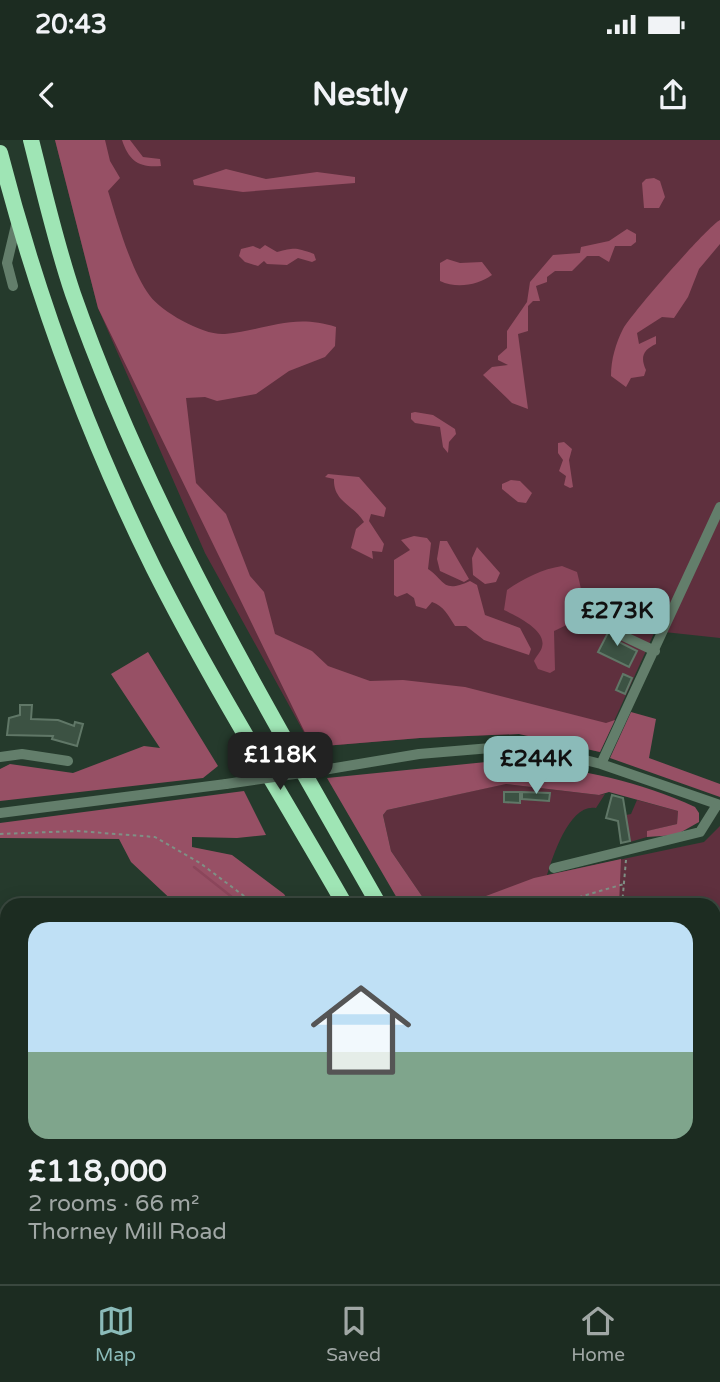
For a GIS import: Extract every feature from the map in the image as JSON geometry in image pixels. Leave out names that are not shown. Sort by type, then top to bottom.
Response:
[{"type":"highway","points":[[31,140],[73,292],[138,456],[218,622],[375,898]]},
{"type":"highway","points":[[0,153],[17,221],[78,399],[155,570],[209,672],[341,898]]},
{"type":"street","points":[[13,286],[8,262],[17,221]]},
{"type":"street","points":[[601,762],[720,507]]},
{"type":"street","points":[[619,634],[655,651]]},
{"type":"street","points":[[0,813],[226,784],[419,754],[503,747],[554,752],[601,762],[718,805],[700,832],[554,868]]},
{"type":"street","points":[[0,757],[22,754],[68,761]]},
{"type":"path","points":[[0,834],[78,831],[155,837],[200,863],[247,898]]},
{"type":"path","points":[[623,898],[625,864]]},
{"type":"path","points":[[576,898],[624,884]]},
{"type":"shaded area","points":[[55,140],[720,140],[720,638],[655,631],[600,752],[519,734],[420,738],[312,747],[205,553],[98,308]]},
{"type":"shaded area","points":[[55,140],[105,140],[110,161],[120,178],[108,191],[131,259],[150,296],[173,316],[216,334],[293,322],[320,323],[336,327],[335,346],[325,357],[289,371],[256,394],[217,401],[205,397],[186,398],[196,483],[226,514],[250,576],[264,592],[275,634],[312,651],[328,666],[370,681],[403,680],[465,687],[606,723],[615,720],[600,752],[519,734],[420,738],[312,747],[98,308]]},
{"type":"shaded area","points":[[122,140],[130,140],[143,157],[160,159],[161,166],[147,166],[136,162]]},
{"type":"shaded area","points":[[226,169],[266,179],[317,172],[355,177],[355,183],[243,192],[194,185],[193,180]]},
{"type":"shaded area","points":[[654,178],[660,181],[665,197],[659,208],[644,208],[642,183],[646,179]]},
{"type":"shaded area","points":[[720,220],[720,244],[699,269],[688,297],[674,318],[662,317],[637,333],[639,344],[656,336],[656,344],[644,354],[644,376],[631,378],[626,387],[611,376],[614,351],[623,329],[670,271]]},
{"type":"shaded area","points":[[627,229],[636,234],[636,242],[631,246],[615,246],[609,262],[599,256],[587,256],[572,271],[555,271],[547,277],[547,282],[536,286],[540,301],[533,301],[528,306],[528,331],[518,334],[528,409],[512,403],[483,375],[492,367],[508,365],[498,360],[498,356],[507,348],[507,331],[527,302],[530,282],[553,255],[580,253],[581,247],[609,241]]},
{"type":"shaded area","points":[[265,245],[277,252],[302,250],[314,254],[316,260],[312,262],[298,258],[287,265],[267,264],[264,261],[258,266],[245,262],[239,256],[241,249],[253,246],[260,249]]},
{"type":"shaded area","points":[[447,259],[460,263],[482,262],[492,275],[467,285],[440,281],[440,263]]},
{"type":"shaded area","points":[[411,413],[433,415],[455,429],[456,434],[449,442],[448,453],[443,447],[440,427],[415,423],[411,419]]},
{"type":"shaded area","points":[[564,442],[572,449],[569,460],[573,487],[570,488],[564,485],[566,476],[559,471],[563,460],[558,453],[558,443]]},
{"type":"shaded area","points":[[328,474],[359,477],[386,508],[384,517],[371,514],[369,521],[384,544],[382,552],[372,551],[373,559],[351,548],[356,529],[364,522],[340,498],[334,479],[325,477]]},
{"type":"shaded area","points":[[511,480],[520,481],[532,493],[526,503],[518,502],[502,489],[502,484]]},
{"type":"shaded area","points":[[414,536],[427,538],[431,543],[428,569],[449,586],[470,581],[477,585],[485,615],[520,628],[531,649],[529,655],[484,640],[466,626],[455,626],[445,611],[432,602],[426,609],[416,606],[414,598],[407,593],[397,597],[394,595],[394,560],[410,550],[401,540]]},
{"type":"shaded area","points":[[440,541],[447,541],[469,579],[464,582],[440,571],[437,559]]},
{"type":"shaded area","points":[[477,547],[500,573],[496,582],[485,584],[473,575],[472,558]]},
{"type":"shaded area","points":[[562,566],[577,572],[582,601],[578,615],[554,631],[555,670],[550,673],[538,669],[534,661],[542,647],[540,635],[529,624],[504,610],[507,590],[533,575]]},
{"type":"shaded area","points":[[148,652],[218,766],[203,778],[0,801],[0,769],[10,764],[73,773],[144,746],[160,748],[111,674]]},
{"type":"shaded area","points":[[631,712],[656,719],[649,758],[720,784],[720,797],[610,758]]},
{"type":"shaded area","points":[[506,760],[579,771],[649,789],[695,807],[699,813],[699,822],[676,835],[647,837],[647,831],[677,824],[678,811],[609,792],[599,795],[506,784],[387,810],[383,815],[391,851],[423,898],[397,898],[327,778]]},
{"type":"shaded area","points":[[505,784],[605,794],[596,808],[578,814],[571,822],[558,844],[547,875],[704,842],[720,826],[720,898],[423,898],[391,851],[383,815],[387,810]]},
{"type":"shaded area","points":[[244,791],[266,835],[237,838],[192,837],[192,847],[232,855],[287,898],[170,898],[131,862],[119,839],[0,838],[0,823]]},
{"type":"shaded area","points":[[637,800],[678,811],[677,824],[648,831],[647,837],[630,842],[626,815],[631,814]]},
{"type":"shaded area","points":[[621,859],[619,898],[481,898],[534,878]]},
{"type":"building","points":[[614,621],[624,626],[614,628],[613,639],[637,651],[629,667],[598,652]]},
{"type":"building","points":[[623,674],[632,678],[625,694],[616,690]]},
{"type":"building","points":[[20,705],[32,705],[31,719],[58,720],[74,726],[75,722],[83,724],[77,746],[52,739],[53,736],[7,735],[9,718],[20,715]]},
{"type":"building","points":[[504,792],[520,792],[520,803],[504,802]]},
{"type":"building","points":[[522,792],[550,793],[549,801],[522,799]]},
{"type":"building","points":[[612,795],[623,798],[630,841],[621,843],[618,821],[606,818]]},
{"type":"waterway","points":[[194,867],[233,898]]}]
